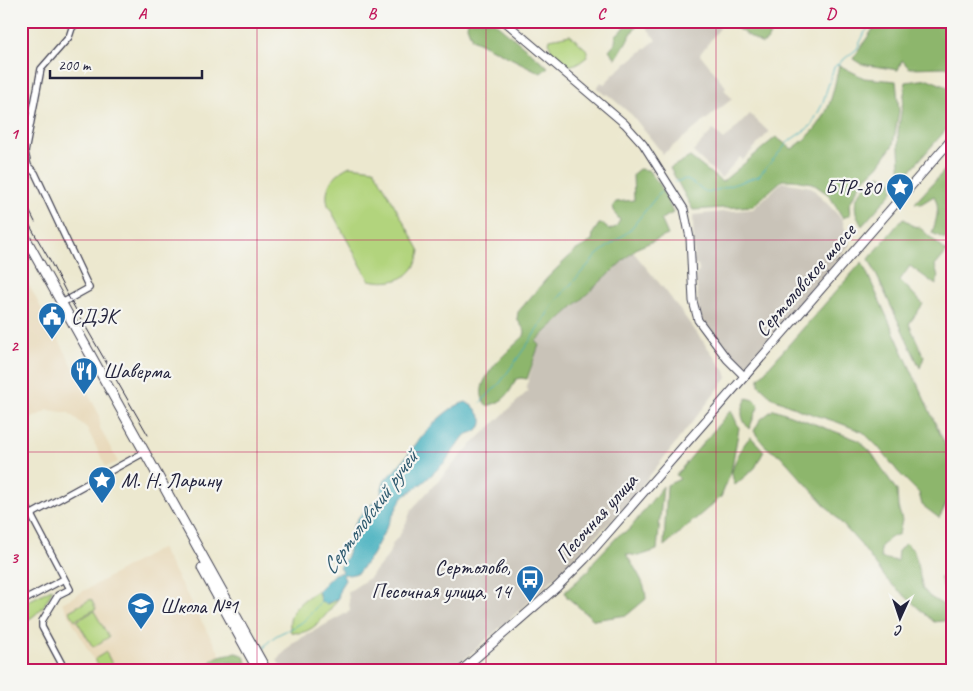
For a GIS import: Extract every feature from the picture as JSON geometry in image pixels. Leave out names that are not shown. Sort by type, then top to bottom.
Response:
[{"type":"main road","name":"Сертоловское шоссе","points":[[744,376],[952,139]]},
{"type":"main road","points":[[21,230],[258,670]]},
{"type":"main road","points":[[21,242],[266,670]]},
{"type":"main road","name":"Песочная улица","points":[[462,670],[585,559],[744,376]]},
{"type":"street","points":[[62,303],[88,288],[35,173],[28,166],[24,152],[41,69],[69,37],[72,28],[80,21]]},
{"type":"street","points":[[504,21],[625,124],[643,144],[684,209],[690,238],[693,302],[698,320],[727,359],[744,376]]},
{"type":"street","points":[[21,520],[142,453]]},
{"type":"street","points":[[21,496],[70,589],[58,595],[42,621],[42,627],[65,670]]},
{"type":"street","points":[[21,602],[64,579]]},
{"type":"shaded area","points":[[648,21],[721,21],[717,24],[720,28],[700,54],[726,87],[724,89],[732,99],[663,154],[632,115],[597,88],[601,82],[604,84],[656,40],[644,24]]},
{"type":"shaded area","points":[[750,114],[769,132],[743,160],[740,157],[721,178],[693,152],[713,130],[724,140]]},
{"type":"shaded area","points":[[782,182],[811,187],[842,219],[850,245],[745,366],[742,367],[729,352],[724,342],[721,342],[699,317],[696,275],[699,271],[698,265],[694,265],[693,215],[753,209]]},
{"type":"shaded area","points":[[633,252],[665,290],[725,371],[727,378],[617,515],[540,592],[452,670],[283,670],[277,660],[294,642],[350,611],[348,592],[369,578],[388,556],[411,510],[470,446],[528,391],[526,388],[539,345],[536,342]]},
{"type":"shaded area","points":[[25,278],[99,414],[100,428],[118,462],[106,467],[87,428],[69,413],[48,410],[21,424],[21,280]]},
{"type":"shaded area","name":"Школа №1","points":[[161,548],[221,656],[196,670],[99,670],[62,603]]},
{"type":"green space","points":[[468,21],[493,21],[548,67],[541,73],[472,39],[467,26]]},
{"type":"green space","points":[[628,21],[639,21],[616,59],[609,50],[615,43],[616,35],[627,26]]},
{"type":"green space","points":[[731,21],[756,21],[756,24],[770,35],[767,41],[762,44],[730,24]]},
{"type":"green space","points":[[876,21],[952,21],[952,63],[948,67],[909,68],[902,60],[898,70],[861,64],[853,59],[875,26]]},
{"type":"green space","points":[[570,35],[587,50],[587,57],[579,63],[565,67],[554,54],[549,43],[550,39]]},
{"type":"green space","points":[[839,65],[864,78],[896,81],[899,111],[893,145],[878,166],[861,182],[849,205],[850,215],[843,218],[829,195],[812,183],[794,180],[782,180],[753,206],[693,210],[670,168],[690,157],[722,182],[776,137],[792,149],[813,131],[826,113]]},
{"type":"green space","points":[[928,79],[952,89],[952,123],[901,181],[898,132],[906,82]]},
{"type":"green space","points":[[952,162],[952,231],[945,239],[932,233],[937,209],[934,196],[921,204],[915,203]]},
{"type":"green space","points":[[350,166],[374,169],[420,251],[413,268],[402,278],[387,282],[369,280],[328,205],[327,192],[329,186],[335,176]]},
{"type":"green space","points":[[639,169],[648,170],[660,185],[673,213],[661,219],[668,235],[637,248],[536,341],[539,345],[527,379],[516,379],[505,397],[487,406],[482,397],[482,387],[486,378],[500,359],[524,336],[525,331],[517,319],[518,312],[548,277],[575,251],[592,241],[593,233],[599,224],[604,224],[609,230],[616,227],[620,220],[615,214],[613,206],[616,202],[634,200],[633,174]]},
{"type":"green space","points":[[880,175],[892,181],[893,191],[862,226],[856,210],[858,197],[866,185]]},
{"type":"green space","points":[[903,218],[913,226],[919,227],[947,252],[935,266],[938,276],[936,285],[910,266],[900,280],[923,304],[909,324],[924,357],[920,368],[869,259]]},
{"type":"green space","points":[[862,262],[952,460],[950,490],[939,518],[922,505],[919,493],[863,432],[800,410],[772,397],[759,385],[759,378]]},
{"type":"green space","points":[[747,398],[754,400],[759,405],[749,429],[742,414]]},
{"type":"green space","points":[[774,409],[858,440],[871,452],[897,491],[898,507],[902,520],[899,534],[888,539],[880,548],[881,558],[897,561],[898,551],[906,543],[914,551],[923,589],[930,597],[945,606],[950,620],[934,622],[887,580],[861,545],[780,455],[768,449],[762,442],[754,431],[760,420]]},
{"type":"green space","points":[[731,410],[739,428],[731,472],[721,497],[664,546],[667,485],[680,479],[676,475]]},
{"type":"green space","points":[[751,437],[764,451],[755,468],[735,485],[732,473],[734,464],[742,448]]},
{"type":"green space","points":[[663,486],[657,550],[639,556],[626,554],[642,581],[646,599],[627,615],[594,620],[567,597],[565,592],[590,569],[594,561],[619,535],[629,530]]},
{"type":"green space","points":[[952,573],[952,605],[949,602],[940,578]]},
{"type":"green space","points":[[53,588],[41,609],[21,624],[21,605]]},
{"type":"green space","points":[[318,590],[319,597],[327,604],[338,599],[324,617],[312,628],[299,633],[291,632],[290,625],[293,612],[301,602]]},
{"type":"green space","points":[[91,599],[96,609],[75,620],[69,611]]},
{"type":"green space","points":[[94,611],[109,637],[93,647],[77,621]]},
{"type":"green space","points":[[106,652],[112,664],[101,670],[95,659]]},
{"type":"green space","points":[[236,653],[243,655],[251,670],[237,670],[233,663],[224,662],[219,670],[207,670],[214,659],[222,655]]},
{"type":"water","points":[[466,402],[475,408],[482,419],[482,424],[476,431],[465,435],[445,462],[425,481],[402,498],[372,555],[358,573],[343,575],[345,580],[340,588],[338,599],[326,604],[321,602],[318,590],[334,574],[342,571],[339,567],[346,557],[352,531],[358,518],[376,501],[381,505],[384,504],[386,500],[381,493],[385,480],[436,421],[456,406]]},
{"type":"waterway","name":"Сертоловский ручей","points":[[675,182],[686,179],[708,193],[759,176],[789,141],[811,126],[822,105],[834,67],[857,49],[872,21]]},
{"type":"waterway","name":"Сертоловский ручей","points":[[481,402],[500,383],[555,302],[598,254],[629,231],[661,191]]},
{"type":"waterway","name":"Сертоловский ручей","points":[[264,648],[271,639],[304,621],[321,601]]},
{"type":"railway","points":[[21,194],[35,222]]},
{"type":"railway","points":[[21,210],[148,435]]},
{"type":"place","name":"БТР-80","points":[[900,211]]},
{"type":"place","name":"СДЭК","points":[[52,340]]},
{"type":"place","name":"Шаверма","points":[[84,395]]},
{"type":"place","name":"М. Н. Ларину","points":[[102,504]]},
{"type":"place","name":"Сертолово, Песочная улица, 14","points":[[530,603]]},
{"type":"place","name":"Школа №1","points":[[141,630]]}]
